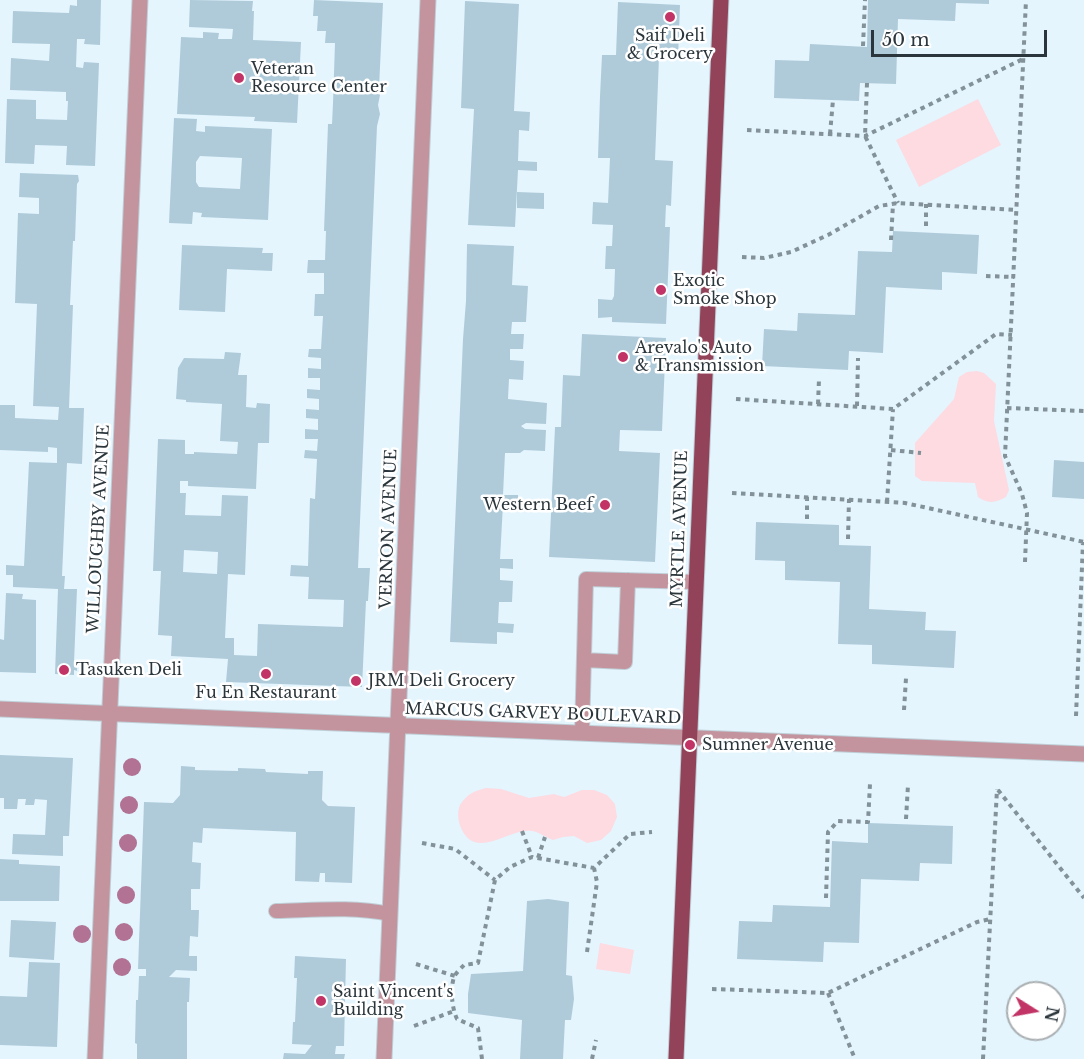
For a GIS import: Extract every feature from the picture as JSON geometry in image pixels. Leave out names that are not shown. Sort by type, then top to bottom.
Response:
[{"type":"main road","name":"MYRTLE AVENUE","points":[[676,1059],[721,0]]},
{"type":"street","name":"WILLOUGHBY AVENUE","points":[[95,1059],[140,0]]},
{"type":"street","name":"VERNON AVENUE","points":[[384,1059],[429,0]]},
{"type":"street","name":"MARCUS GARVEY BOULEVARD","points":[[0,709],[1084,754]]},
{"type":"lane","points":[[582,733],[586,579],[696,582]]},
{"type":"lane","points":[[584,660],[625,662],[628,580]]},
{"type":"lane","points":[[276,911],[349,908],[390,914]]},
{"type":"path","points":[[863,46],[865,0]]},
{"type":"path","points":[[1025,562],[1027,513],[1022,494],[1005,456],[1026,0]]},
{"type":"path","points":[[747,130],[865,136],[1023,59]]},
{"type":"path","points":[[867,83],[865,136],[896,203],[891,240]]},
{"type":"path","points":[[830,134],[833,100]]},
{"type":"path","points":[[742,257],[764,258],[791,252],[828,235],[879,206],[896,203],[1017,210]]},
{"type":"path","points":[[926,204],[926,226]]},
{"type":"path","points":[[986,276],[1014,277]]},
{"type":"path","points":[[735,399],[893,408],[996,334],[1012,335]]},
{"type":"path","points":[[857,406],[858,358]]},
{"type":"path","points":[[818,404],[819,379]]},
{"type":"path","points":[[887,502],[893,408]]},
{"type":"path","points":[[1006,408],[1084,411]]},
{"type":"path","points":[[891,450],[921,453]]},
{"type":"path","points":[[732,492],[905,503],[1083,542],[1076,717]]},
{"type":"path","points":[[807,497],[807,519]]},
{"type":"path","points":[[848,539],[849,499]]},
{"type":"path","points":[[904,710],[906,678]]},
{"type":"path","points":[[826,898],[828,832],[838,821],[868,822],[870,784]]},
{"type":"path","points":[[906,819],[908,785]]},
{"type":"path","points":[[983,1059],[997,789],[1084,898]]},
{"type":"path","points":[[522,831],[532,857]]},
{"type":"path","points":[[594,868],[630,834],[652,832]]},
{"type":"path","points":[[538,858],[545,837]]},
{"type":"path","points":[[422,843],[455,849],[495,880]]},
{"type":"path","points":[[482,1059],[478,1028],[457,1019],[454,1011],[454,976],[464,965],[478,963],[495,880],[510,867],[532,857],[594,868]]},
{"type":"path","points":[[587,952],[597,882],[594,868]]},
{"type":"path","points":[[712,989],[828,993],[977,922],[990,919]]},
{"type":"path","points":[[417,964],[454,976]]},
{"type":"path","points":[[828,993],[855,1059]]},
{"type":"path","points":[[414,1026],[454,1011]]},
{"type":"path","points":[[592,1059],[596,1040]]},
{"type":"shaded area","points":[[978,99],[1001,145],[919,187],[896,140]]},
{"type":"shaded area","points":[[967,372],[984,373],[996,384],[994,421],[1009,490],[1006,497],[989,502],[978,497],[975,483],[922,481],[915,476],[915,443],[954,399],[959,377]]},
{"type":"shaded area","points":[[486,788],[501,789],[529,798],[554,794],[564,797],[582,790],[594,790],[607,795],[615,804],[617,817],[611,831],[601,840],[587,843],[574,836],[553,840],[532,831],[523,831],[484,843],[475,842],[467,838],[461,828],[458,811],[468,796]]},
{"type":"shaded area","points":[[600,943],[634,950],[630,974],[596,969]]},
{"type":"building","points":[[77,0],[101,0],[100,45],[84,44],[85,39],[77,39],[76,67],[83,68],[84,62],[99,63],[95,166],[66,165],[67,146],[35,145],[34,164],[5,163],[7,99],[36,100],[36,119],[67,120],[68,101],[66,101],[66,92],[10,90],[11,58],[49,61],[50,44],[12,43],[13,11],[69,13],[70,5],[77,6]]},
{"type":"building","name":"Veteran Resource Center","points":[[190,0],[253,1],[253,40],[301,42],[297,123],[254,121],[255,117],[177,114],[181,37],[203,38],[203,32],[219,33],[218,39],[232,39],[233,29],[189,27]]},
{"type":"building","points":[[314,0],[383,3],[379,88],[381,90],[378,105],[380,114],[377,126],[358,568],[370,568],[362,687],[226,682],[228,659],[171,656],[172,636],[158,635],[161,571],[153,571],[158,439],[185,440],[185,454],[194,454],[194,452],[237,454],[238,442],[220,441],[222,404],[186,402],[186,400],[176,399],[178,368],[184,358],[224,359],[225,352],[241,353],[238,375],[247,375],[246,407],[256,408],[257,403],[270,404],[269,443],[258,443],[256,489],[188,486],[188,481],[180,481],[180,493],[186,493],[185,515],[221,516],[222,495],[248,496],[245,575],[228,574],[225,638],[234,638],[234,655],[257,656],[258,624],[343,627],[344,600],[308,599],[309,577],[290,576],[291,565],[308,566],[310,498],[315,499],[317,459],[304,458],[305,450],[317,451],[318,439],[305,439],[305,429],[318,430],[318,419],[306,418],[306,409],[319,410],[319,399],[307,398],[307,389],[320,390],[320,378],[308,378],[308,368],[321,369],[321,358],[308,357],[309,349],[321,349],[323,316],[314,316],[315,294],[324,294],[324,273],[307,273],[308,260],[325,260],[328,124],[332,124],[333,103],[335,43],[325,43],[326,31],[317,31],[318,16],[313,16]],"holes":[[[184,550],[218,552],[217,574],[183,572]]]},
{"type":"building","points":[[868,0],[989,0],[989,4],[956,3],[955,21],[898,19],[896,84],[860,83],[859,101],[774,98],[775,60],[809,61],[810,44],[867,47]]},
{"type":"building","points":[[465,1],[519,4],[514,111],[530,112],[529,131],[519,130],[518,161],[537,162],[537,171],[518,170],[515,227],[468,225],[474,109],[461,108]]},
{"type":"building","points":[[618,2],[680,5],[678,58],[659,57],[655,160],[673,161],[671,206],[666,205],[665,227],[670,227],[666,324],[612,322],[612,317],[598,318],[598,299],[612,300],[614,296],[615,269],[605,269],[606,246],[612,246],[613,225],[592,224],[593,202],[608,203],[610,158],[598,158],[602,55],[616,55]]},
{"type":"building","points":[[174,118],[197,119],[196,131],[205,132],[205,126],[272,129],[268,220],[201,217],[202,213],[193,212],[192,224],[169,223]],"holes":[[[200,156],[242,158],[240,189],[199,187],[196,182],[196,162]]]},
{"type":"building","points":[[20,173],[78,175],[79,181],[70,305],[73,305],[69,408],[84,408],[82,464],[67,463],[62,576],[65,576],[64,589],[77,589],[74,663],[77,663],[77,671],[74,670],[74,675],[55,674],[58,589],[13,587],[13,575],[6,575],[6,565],[24,566],[29,462],[57,463],[57,448],[48,447],[48,452],[0,450],[0,405],[15,405],[15,418],[58,420],[59,407],[33,406],[37,304],[15,303],[18,213],[39,214],[39,198],[19,197]]},
{"type":"building","points":[[517,192],[544,193],[544,209],[517,208]]},
{"type":"building","points":[[893,231],[979,235],[977,274],[942,272],[942,290],[886,287],[883,353],[849,351],[848,370],[762,366],[764,329],[797,331],[798,313],[855,315],[858,251],[892,252]]},
{"type":"building","points":[[467,244],[514,246],[512,285],[528,286],[526,322],[512,322],[511,334],[524,334],[523,349],[510,349],[510,360],[524,361],[523,380],[509,379],[508,399],[547,403],[546,424],[526,423],[521,426],[525,429],[546,430],[545,451],[524,450],[520,453],[505,453],[503,495],[518,495],[518,505],[503,504],[500,559],[513,559],[513,569],[500,568],[500,580],[513,581],[512,602],[499,602],[498,623],[514,624],[513,633],[497,632],[497,644],[450,642]]},
{"type":"building","points":[[182,245],[263,248],[262,253],[273,253],[272,271],[227,269],[225,312],[179,310]]},
{"type":"building","points":[[582,334],[666,338],[662,431],[620,430],[619,451],[660,453],[655,562],[549,557],[555,427],[561,427],[563,375],[580,376]]},
{"type":"building","points":[[1054,460],[1084,462],[1084,499],[1052,497]]},
{"type":"building","points":[[756,522],[839,525],[839,545],[871,546],[869,609],[926,612],[925,630],[956,631],[954,668],[872,664],[872,645],[838,644],[840,582],[785,580],[785,561],[755,560]]},
{"type":"building","points":[[6,593],[23,594],[22,599],[36,600],[36,673],[0,672],[0,639],[4,640]]},
{"type":"building","points":[[0,755],[73,758],[69,836],[63,836],[63,856],[12,854],[13,834],[45,835],[47,800],[35,799],[34,805],[25,805],[26,799],[18,799],[17,809],[4,809],[4,798],[0,798]]},
{"type":"building","points":[[181,766],[195,767],[195,770],[238,771],[238,768],[308,774],[308,771],[323,771],[322,800],[328,806],[355,807],[352,883],[325,882],[325,873],[320,873],[319,882],[295,881],[296,832],[203,828],[202,843],[193,842],[192,862],[201,863],[200,889],[191,889],[191,910],[199,910],[198,937],[190,936],[189,956],[197,956],[197,971],[176,970],[169,977],[190,978],[189,1002],[187,1002],[187,1059],[137,1059],[136,1000],[138,1000],[139,976],[146,976],[146,969],[138,969],[144,802],[173,803],[180,795]]},
{"type":"building","points":[[868,823],[953,826],[952,864],[920,863],[919,881],[861,879],[859,943],[824,942],[823,962],[737,959],[739,921],[772,922],[773,905],[830,907],[832,841],[868,843]]},
{"type":"building","points":[[0,859],[19,860],[19,864],[60,866],[59,901],[0,901]]},
{"type":"building","points":[[548,899],[569,902],[566,975],[572,976],[574,999],[571,1020],[565,1020],[563,1059],[520,1059],[522,1020],[468,1013],[471,974],[523,971],[527,901]]},
{"type":"building","points":[[11,920],[56,922],[54,960],[9,957]]},
{"type":"building","name":"Saint Vincent's Building","points":[[295,956],[346,959],[344,1046],[336,1046],[335,1054],[345,1054],[344,1059],[283,1059],[284,1053],[305,1054],[312,1045],[292,1044],[297,978],[294,978]]},
{"type":"building","points":[[29,962],[60,963],[57,1047],[0,1045],[0,996],[27,997]]},
{"type":"place","name":"Saif Deli & Grocery","points":[[670,17]]},
{"type":"place","name":"Veteran Resource Center","points":[[239,78]]},
{"type":"place","name":"Exotic Smoke Shop","points":[[661,290]]},
{"type":"place","name":"Arevalo's Auto & Transmission","points":[[623,357]]},
{"type":"place","name":"Western Beef","points":[[605,505]]},
{"type":"place","name":"Tasuken Deli","points":[[64,670]]},
{"type":"place","name":"Fu En Restaurant","points":[[266,674]]},
{"type":"place","name":"JRM Deli Grocery","points":[[356,681]]},
{"type":"place","name":"Sumner Avenue","points":[[690,745]]},
{"type":"place","name":"Saint Vincent's Building","points":[[321,1001]]}]
